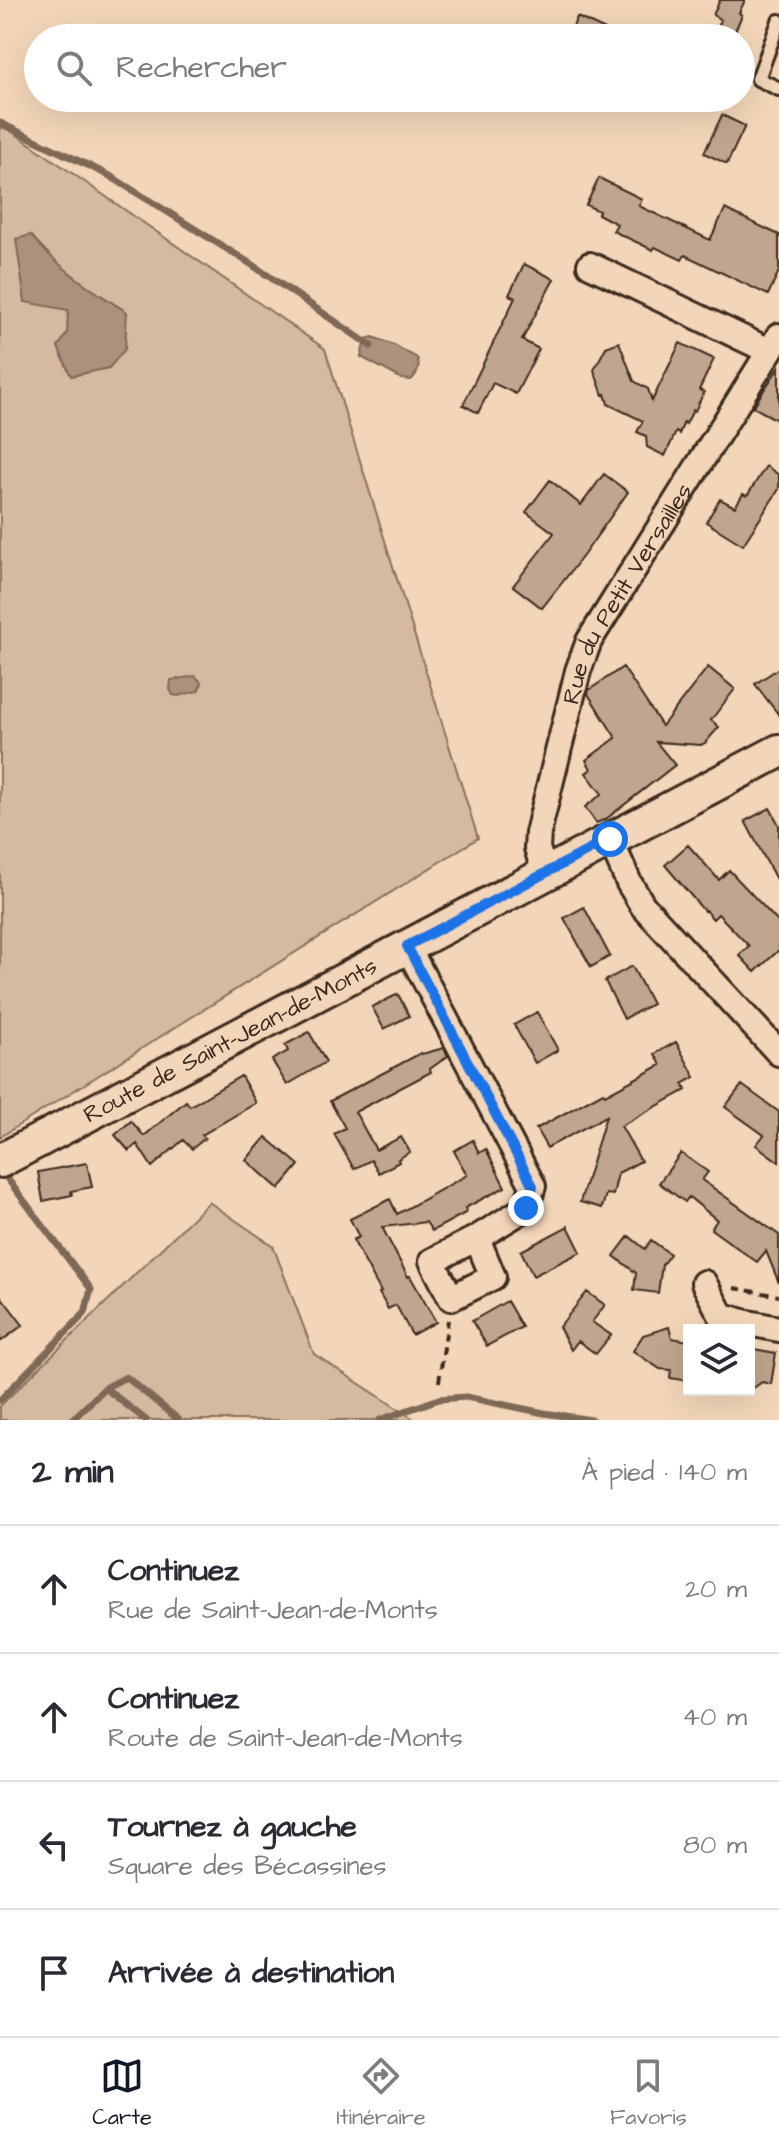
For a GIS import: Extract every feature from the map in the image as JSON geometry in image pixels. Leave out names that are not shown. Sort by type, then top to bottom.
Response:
[{"type":"main road","name":"Route de Saint-Jean-de-Monts","points":[[7,1157],[779,751]]},
{"type":"street","points":[[590,265],[774,344]]},
{"type":"street","name":"Rue du Petit Versailles","points":[[545,874],[537,848],[538,833],[578,671],[589,641],[774,344]]},
{"type":"street","points":[[610,839],[643,906],[779,1053]]},
{"type":"street","points":[[407,946],[533,1186],[526,1208],[432,1261],[451,1298],[493,1277],[477,1238]]},
{"type":"street","points":[[704,1283],[721,1315],[779,1329]]},
{"type":"lane","points":[[779,21],[758,79],[779,89]]},
{"type":"path","points":[[704,1283],[779,1296]]},
{"type":"path","points":[[439,1382],[451,1298]]},
{"type":"shaded area","points":[[0,123],[325,349],[478,838],[0,1137]]},
{"type":"shaded area","points":[[31,235],[64,268],[127,312],[125,349],[109,368],[71,376],[58,347],[67,333],[68,310],[25,302],[16,239]]},
{"type":"shaded area","points":[[373,337],[417,358],[418,370],[411,380],[402,379],[361,357],[365,339]]},
{"type":"shaded area","points":[[195,676],[202,683],[198,691],[173,695],[171,680]]},
{"type":"shaded area","points":[[209,1202],[273,1246],[314,1354],[415,1420],[0,1420],[0,1406]]},
{"type":"building","points":[[720,0],[745,0],[738,24],[719,24],[721,20],[713,15]]},
{"type":"building","points":[[577,17],[592,24],[574,24]]},
{"type":"building","points":[[722,115],[745,126],[727,164],[704,153]]},
{"type":"building","points":[[599,178],[642,199],[639,206],[710,240],[725,209],[779,235],[779,271],[768,295],[685,255],[682,260],[613,231],[617,224],[586,205]]},
{"type":"building","points":[[524,264],[554,279],[522,340],[539,349],[516,394],[493,383],[478,413],[463,405],[515,298],[509,295]]},
{"type":"building","points":[[619,342],[634,381],[648,389],[652,401],[680,343],[714,359],[699,390],[704,392],[695,411],[686,424],[684,422],[679,434],[676,432],[665,456],[647,447],[646,436],[637,432],[643,421],[608,404],[603,395],[594,370],[606,347]]},
{"type":"building","points":[[779,367],[779,421],[753,407]]},
{"type":"building","points":[[766,466],[779,475],[779,489],[743,545],[706,522],[720,499],[735,507],[743,494],[747,496]]},
{"type":"building","points":[[604,474],[628,492],[542,608],[513,586],[554,533],[526,512],[550,480],[581,505]]},
{"type":"building","points":[[623,667],[662,726],[708,667],[735,689],[711,720],[719,727],[705,743],[656,742],[675,765],[606,819],[596,823],[585,807],[602,794],[586,773],[591,769],[586,760],[616,738],[588,694],[589,690]]},
{"type":"building","points":[[779,668],[779,715],[755,684]]},
{"type":"building","points":[[770,808],[779,825],[779,885],[745,821]]},
{"type":"building","points":[[688,845],[719,880],[729,870],[779,923],[779,950],[755,972],[739,955],[749,946],[718,914],[713,919],[704,911],[665,865]]},
{"type":"building","points":[[584,907],[610,956],[591,967],[564,918]]},
{"type":"building","points":[[632,966],[652,1004],[624,1019],[605,981]]},
{"type":"building","points":[[398,994],[409,1016],[384,1029],[372,1007]]},
{"type":"building","points":[[537,1012],[558,1050],[535,1063],[514,1025]]},
{"type":"building","points":[[309,1032],[326,1062],[287,1085],[272,1060],[288,1051],[285,1045]]},
{"type":"building","points":[[676,1042],[695,1077],[683,1084],[686,1090],[621,1126],[641,1161],[618,1173],[613,1195],[606,1194],[602,1208],[580,1202],[606,1116],[547,1148],[536,1129],[661,1065],[655,1054]]},
{"type":"building","points":[[444,1048],[448,1056],[430,1069],[431,1072],[355,1112],[376,1150],[401,1137],[410,1152],[379,1173],[371,1160],[354,1169],[334,1134],[345,1128],[330,1101],[421,1053]]},
{"type":"building","points":[[241,1076],[256,1103],[202,1135],[205,1138],[192,1149],[183,1140],[152,1167],[137,1144],[129,1151],[115,1135],[131,1121],[144,1136],[186,1101],[190,1106]]},
{"type":"building","points":[[742,1085],[779,1112],[779,1162],[756,1145],[764,1135],[725,1107]]},
{"type":"building","points":[[266,1137],[299,1165],[279,1189],[246,1160]]},
{"type":"building","points":[[473,1140],[479,1153],[486,1149],[505,1187],[465,1208],[467,1212],[432,1231],[426,1222],[382,1227],[436,1322],[412,1335],[396,1305],[388,1309],[379,1293],[353,1240],[359,1237],[350,1219],[390,1199],[397,1214],[467,1175],[454,1151]]},
{"type":"building","points":[[681,1153],[708,1172],[702,1180],[779,1235],[779,1283],[766,1251],[757,1262],[711,1229],[717,1220],[689,1197],[685,1202],[659,1183]]},
{"type":"building","points":[[87,1163],[92,1187],[43,1201],[38,1172]]},
{"type":"building","points":[[568,1226],[581,1252],[533,1276],[521,1251]]},
{"type":"building","points":[[629,1236],[645,1249],[651,1240],[670,1254],[662,1265],[658,1293],[634,1290],[636,1273],[614,1256]]},
{"type":"building","points":[[587,1292],[605,1305],[592,1322],[611,1335],[596,1354],[578,1341],[571,1350],[559,1327]]},
{"type":"building","points":[[0,1295],[23,1325],[0,1342]]},
{"type":"building","points":[[507,1301],[522,1327],[487,1346],[472,1321]]},
{"type":"building","points":[[669,1327],[672,1338],[683,1340],[683,1380],[670,1378],[671,1370],[660,1369],[633,1351],[643,1335]]},
{"type":"building","points":[[755,1349],[776,1353],[771,1384],[762,1382],[755,1387]]},
{"type":"waterway","points":[[0,123],[110,176],[251,264],[371,346]]},
{"type":"waterway","points":[[0,1169],[91,1289],[85,1313],[0,1400]]},
{"type":"waterway","points":[[105,1388],[126,1377],[179,1420]]},
{"type":"waterway","points":[[72,1420],[105,1388],[146,1420]]},
{"type":"waterway","points":[[380,1420],[439,1399],[466,1397],[592,1420]]},
{"type":"route","points":[[526,1208],[533,1186],[407,946],[610,839]]}]
